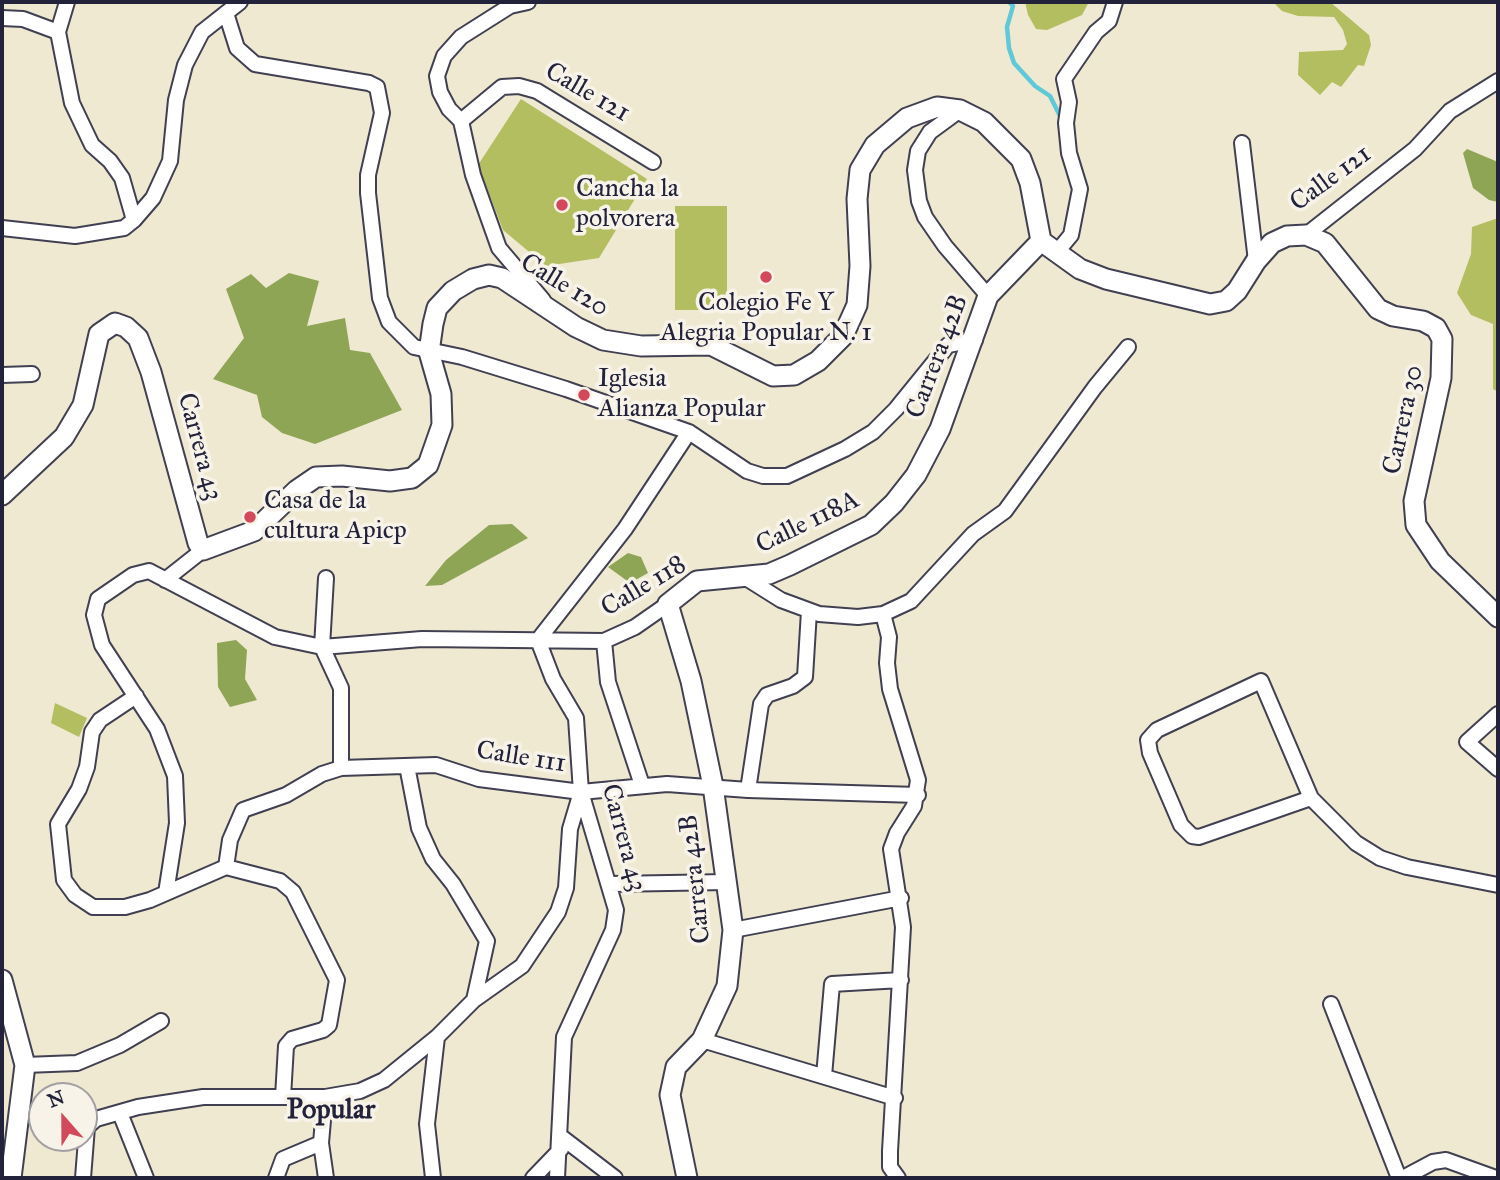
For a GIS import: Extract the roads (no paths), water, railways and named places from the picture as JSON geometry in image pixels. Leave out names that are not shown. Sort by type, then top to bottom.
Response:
[{"type":"street","points":[[67,2],[58,32],[72,103],[92,145],[110,161],[122,178],[134,220]]},
{"type":"street","points":[[2,228],[75,236],[124,228],[134,220],[153,198],[170,160],[176,100],[185,65],[202,32],[240,2]]},
{"type":"street","points":[[528,2],[510,6],[461,37],[444,56],[437,76],[440,92],[449,109],[461,121],[473,174],[499,248],[553,312]]},
{"type":"street","points":[[988,296],[945,246],[925,217],[919,201],[915,170],[918,151],[930,132],[960,110],[984,122],[1021,159],[1048,247],[1071,235],[1080,189],[1069,153],[1066,122],[1069,102],[1064,79],[1096,32],[1109,21],[1115,2]]},
{"type":"street","points":[[226,12],[237,48],[255,64],[369,83],[377,87],[382,113],[368,175],[380,298],[390,322],[414,347],[463,358],[566,389],[689,432],[747,471],[763,476],[787,475],[845,449],[873,432],[896,409],[948,345],[975,340]]},
{"type":"street","points":[[2,18],[23,19],[58,32]]},
{"type":"street","name":"Calle 121","points":[[1048,247],[1080,269],[1106,279],[1210,304],[1226,301],[1237,291],[1256,261],[1272,243],[1287,236],[1306,235],[1415,149],[1450,111],[1498,81]]},
{"type":"street","name":"Calle 121","points":[[461,121],[502,87],[519,86],[537,91],[653,162]]},
{"type":"street","points":[[1472,96],[1498,96]]},
{"type":"street","name":"Calle 120","points":[[429,352],[437,308],[453,291],[473,279],[489,275],[517,286],[553,312],[603,340],[641,346],[711,345],[773,376],[794,375],[818,361],[843,336],[857,306],[860,266],[857,199],[860,170],[875,145],[907,118],[937,107],[960,110]]},
{"type":"street","points":[[1242,143],[1256,261]]},
{"type":"street","name":"Carrera 30","points":[[1306,235],[1325,243],[1378,309],[1393,316],[1423,321],[1436,328],[1442,339],[1441,378],[1414,501],[1416,525],[1440,561],[1498,617]]},
{"type":"street","name":"Carrera 42B","points":[[916,475],[940,429],[975,340],[988,296],[1048,247]]},
{"type":"street","name":"Carrera 43","points":[[2,495],[64,437],[83,405],[99,334],[115,323],[126,327],[138,338],[151,372],[192,523],[203,550]]},
{"type":"street","points":[[746,578],[781,600],[809,611],[858,617],[883,614],[911,601],[973,534],[1005,511],[1095,387],[1128,347]]},
{"type":"street","points":[[166,580],[203,550],[254,531],[297,490],[316,477],[342,476],[390,481],[412,478],[428,465],[442,425],[441,394],[429,352]]},
{"type":"street","points":[[2,375],[32,374]]},
{"type":"street","points":[[538,640],[625,529],[689,432]]},
{"type":"street","name":"Calle 118A","points":[[746,578],[769,574],[871,525],[894,503],[916,475]]},
{"type":"street","name":"Calle 118","points":[[136,696],[102,645],[94,615],[98,599],[133,575],[149,571],[275,637],[323,647],[410,639],[604,641],[635,627],[697,581],[746,578]]},
{"type":"street","points":[[326,578],[323,647],[341,688],[341,768]]},
{"type":"street","name":"Carrera 42B","points":[[668,604],[691,681],[713,786],[733,930],[727,986],[702,1040],[676,1067],[670,1095],[687,1178]]},
{"type":"street","points":[[748,790],[761,704],[767,695],[793,686],[805,677],[809,611]]},
{"type":"street","points":[[883,614],[889,637],[890,689],[918,780],[918,795],[891,849],[901,898],[901,980],[890,1151],[890,1167],[898,1178]]},
{"type":"street","name":"Carrera 43","points":[[538,640],[553,679],[576,718],[581,792],[616,910],[613,930],[564,1037],[559,1101],[561,1143],[557,1178]]},
{"type":"street","points":[[604,641],[608,682],[642,785]]},
{"type":"street","points":[[1311,798],[1199,837],[1186,832],[1147,740],[1157,730],[1261,681],[1311,798],[1356,843],[1380,858],[1498,885]]},
{"type":"street","points":[[166,893],[177,823],[175,776],[157,729],[136,696],[100,720],[92,732],[83,778],[58,824],[64,880],[75,895],[93,907],[125,907],[166,893],[226,867],[280,881],[293,892],[337,980],[329,1025],[323,1030],[292,1039],[286,1046],[283,1097]]},
{"type":"street","points":[[1498,714],[1467,742],[1498,769]]},
{"type":"street","name":"Calle 111","points":[[226,867],[230,840],[243,810],[286,796],[322,774],[341,768],[436,765],[479,779],[581,792],[642,785],[918,795]]},
{"type":"street","points":[[407,766],[419,828],[433,859],[453,884],[486,942],[474,1000]]},
{"type":"street","points":[[83,1178],[87,1127],[96,1119],[203,1097],[325,1097],[360,1091],[384,1080],[437,1037],[474,1000],[522,965],[558,912],[566,888],[570,829],[581,792]]},
{"type":"street","points":[[610,884],[727,882]]},
{"type":"street","points":[[733,930],[901,898]]},
{"type":"street","points":[[824,1076],[832,985],[901,980]]},
{"type":"street","points":[[4,991],[25,1065],[11,1178]]},
{"type":"street","points":[[1331,1004],[1401,1178],[1433,1162],[1446,1160],[1496,1178]]},
{"type":"street","points":[[25,1065],[77,1063],[120,1045],[161,1021]]},
{"type":"street","points":[[433,1178],[427,1124],[437,1037]]},
{"type":"street","points":[[702,1040],[895,1098]]},
{"type":"street","points":[[325,1097],[321,1143],[326,1178]]},
{"type":"street","points":[[120,1112],[146,1178]]},
{"type":"street","points":[[276,1178],[283,1159],[321,1143]]},
{"type":"street","points":[[533,1178],[561,1143],[615,1178]]},
{"type":"waterway","points":[[1009,2],[1013,6],[1007,27],[1014,63],[1035,86],[1050,96],[1061,118]]},
{"type":"place","name":"Cancha la polvorera","points":[[562,205]]},
{"type":"place","name":"Colegio Fe Y Alegria Popular N. 1","points":[[766,277]]},
{"type":"place","name":"Iglesia Alianza Popular","points":[[584,395]]},
{"type":"place","name":"Casa de la cultura Apicp","points":[[250,517]]},
{"type":"district","name":"Popular","points":[[331,1111]]}]
